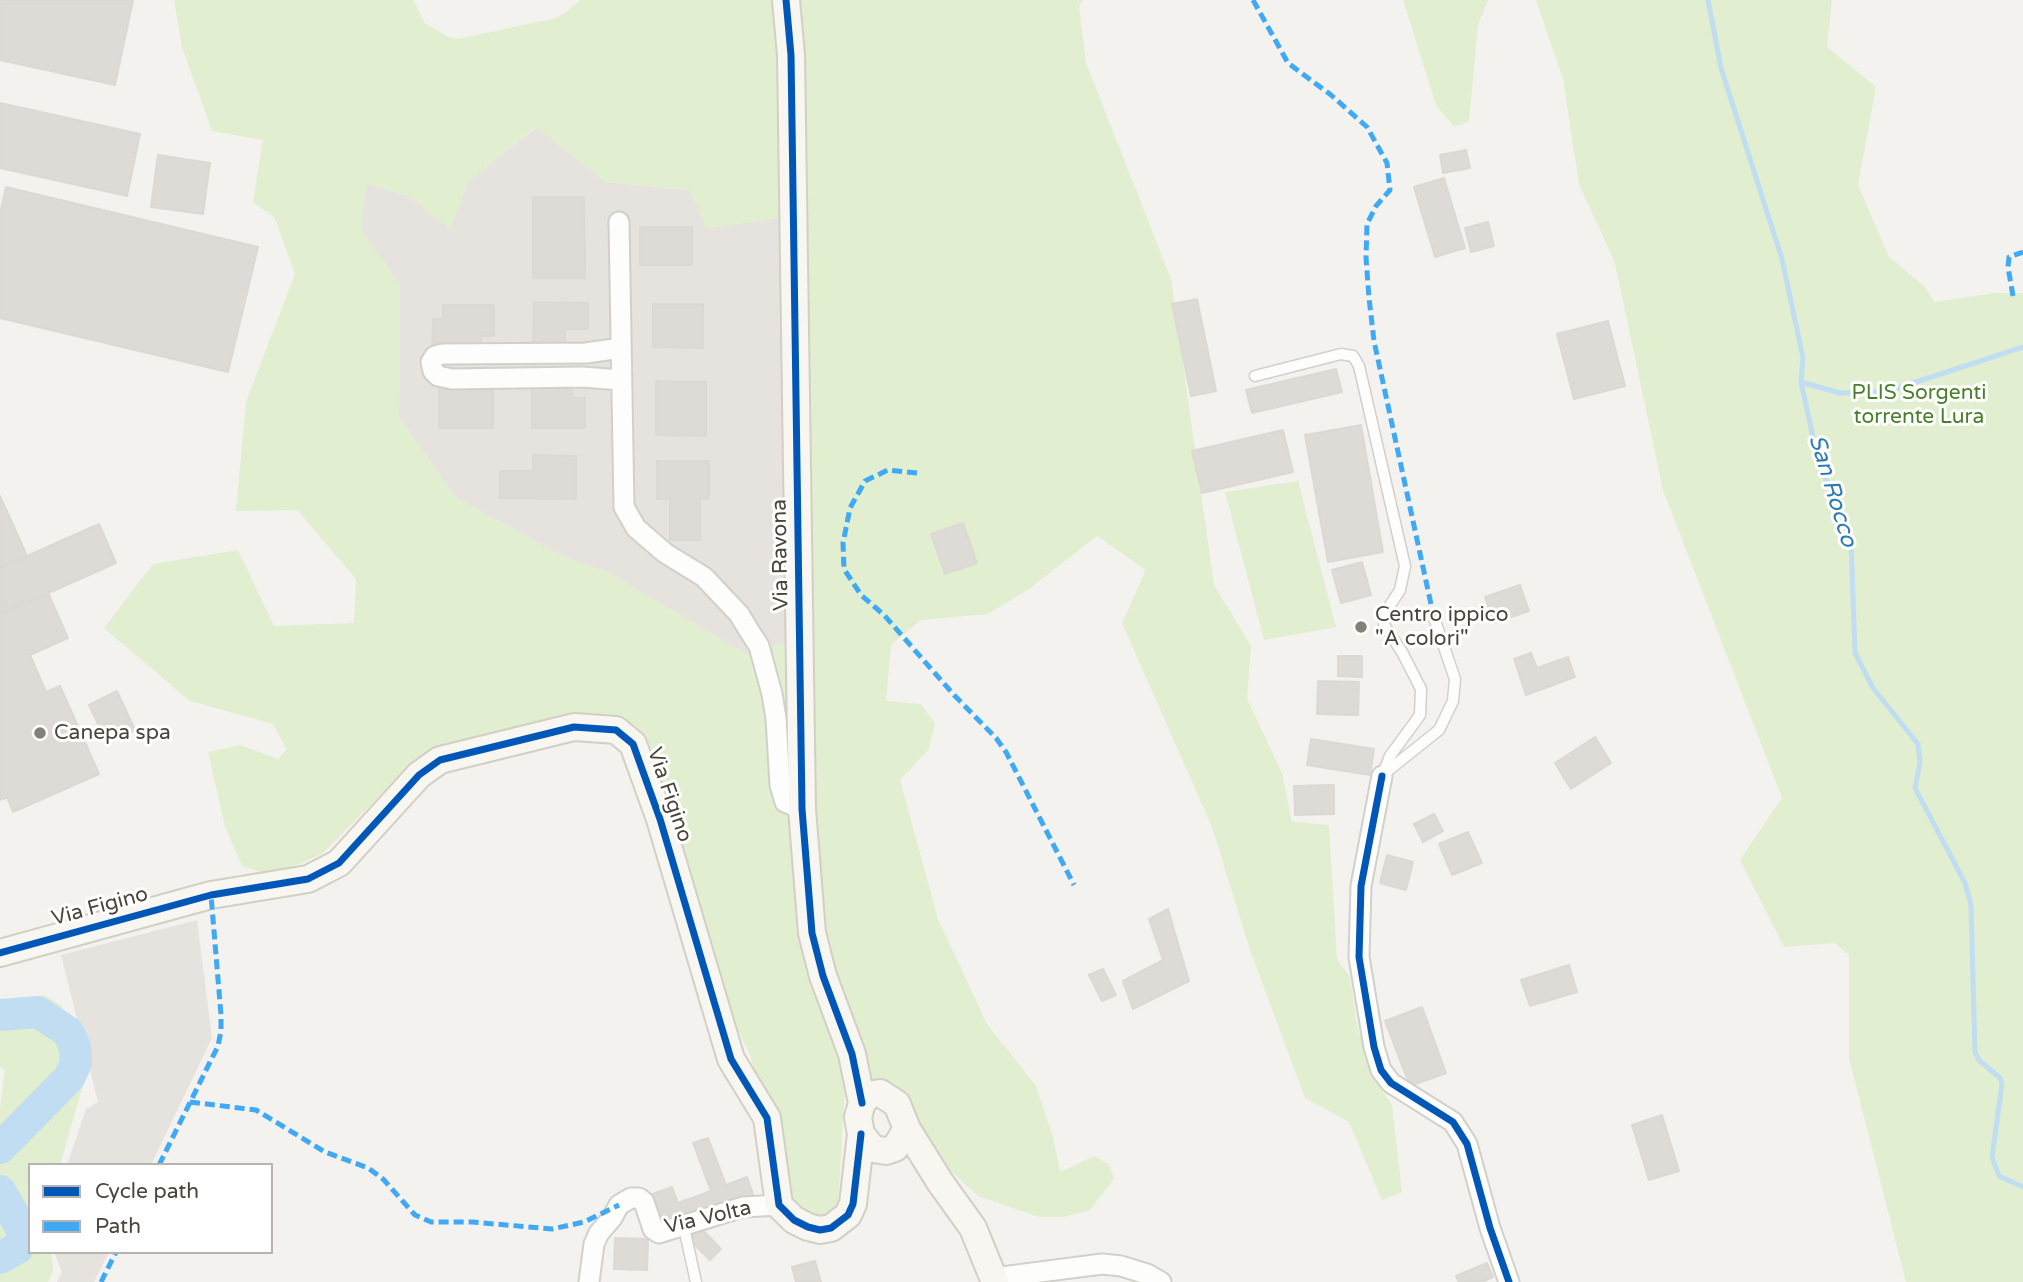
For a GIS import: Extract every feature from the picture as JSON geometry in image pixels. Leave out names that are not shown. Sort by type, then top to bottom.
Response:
[{"type":"street","name":"Via Ravona","points":[[786,0],[791,69],[802,809],[811,933],[823,976],[871,1098]]},
{"type":"street","points":[[619,222],[624,507],[636,528],[665,553],[704,577],[738,614],[754,637],[765,664],[776,718],[782,793],[785,802],[802,809]]},
{"type":"street","points":[[621,348],[586,354],[443,354],[435,356],[431,362],[433,371],[438,376],[452,379],[582,377],[621,380]]},
{"type":"street","points":[[503,354],[504,378]]},
{"type":"street","name":"Via Figino","points":[[1,948],[211,895],[308,879],[339,863],[419,775],[440,760],[574,727],[616,730],[633,744],[660,819],[731,1059],[767,1118],[779,1205]]},
{"type":"street","points":[[1382,776],[1361,886],[1359,957],[1374,1047],[1381,1070],[1391,1083],[1453,1122],[1467,1144],[1490,1228],[1509,1282]]},
{"type":"street","points":[[779,1205],[794,1220],[820,1230],[831,1228],[848,1215],[853,1204],[858,1167],[861,1134],[858,1117],[871,1098],[897,1104],[907,1129],[940,1182],[974,1228],[994,1280],[1102,1264],[1121,1266],[1147,1274],[1161,1282]]},
{"type":"street","points":[[858,1167],[895,1148],[907,1129]]},
{"type":"street","points":[[861,1134],[873,1149],[885,1151],[940,1182]]},
{"type":"street","name":"Via Volta","points":[[589,1282],[594,1244],[599,1233],[619,1205],[631,1198],[639,1198],[644,1202],[653,1229],[659,1233],[743,1207],[779,1205]]},
{"type":"lane","points":[[1255,376],[1341,354],[1353,356],[1359,366],[1405,566],[1401,590],[1387,610],[1384,625],[1421,689],[1420,715],[1390,756],[1382,776]]},
{"type":"lane","points":[[1382,776],[1439,730],[1454,701],[1455,679],[1434,618]]},
{"type":"lane","points":[[695,1220],[685,1232],[696,1282]]},
{"type":"shaded area","points":[[537,127],[606,182],[689,190],[781,218],[793,641],[746,654],[609,573],[559,555],[455,497],[399,417],[400,284],[360,230],[366,183],[408,196],[450,228],[469,181]]},
{"type":"shaded area","points":[[197,920],[212,1038],[152,1163],[68,1163],[86,1109],[98,1102],[61,955]]},
{"type":"shaded area","points":[[55,1254],[108,1254],[94,1282],[57,1282],[62,1272]]},
{"type":"green space","points":[[174,0],[413,0],[425,23],[448,37],[458,39],[556,18],[580,0],[1083,0],[1079,7],[1086,63],[1171,279],[1214,585],[1251,646],[1247,699],[1282,773],[1292,822],[1329,825],[1337,959],[1350,977],[1357,1026],[1373,1077],[1392,1105],[1402,1192],[1382,1200],[1349,1122],[1305,1098],[1250,950],[1212,827],[1122,623],[1146,570],[1097,536],[1029,589],[988,614],[921,620],[891,645],[886,701],[921,704],[935,723],[929,749],[900,780],[938,919],[987,1024],[1036,1086],[1053,1137],[1060,1172],[1094,1156],[1109,1165],[1114,1179],[1090,1210],[1064,1217],[1039,1217],[978,1196],[846,1073],[838,1204],[825,1219],[800,1212],[786,1197],[750,1055],[731,1016],[638,732],[433,750],[386,790],[323,853],[274,876],[242,866],[225,826],[208,752],[240,745],[278,759],[287,749],[273,724],[190,701],[104,628],[153,564],[238,550],[274,626],[354,623],[356,579],[297,510],[236,511],[246,402],[295,274],[275,218],[253,202],[263,140],[212,131],[182,47]],"holes":[[[536,127],[606,182],[689,190],[707,229],[781,218],[792,641],[746,654],[609,573],[559,555],[455,497],[399,417],[400,284],[361,230],[366,183],[408,196],[450,229],[469,181]]]},
{"type":"green space","points":[[1403,0],[1488,0],[1478,25],[1469,121],[1454,127],[1436,105]]},
{"type":"green space","name":"PLIS Sorgenti torrente Lura","points":[[1536,0],[1832,0],[1827,47],[1876,87],[1858,185],[1889,257],[1925,287],[1934,302],[1996,293],[2023,293],[2023,1282],[1906,1282],[1849,1058],[1849,955],[1835,943],[1784,947],[1740,860],[1782,798],[1663,490],[1615,263],[1579,184],[1563,79]]},
{"type":"green space","points":[[1298,481],[1336,627],[1264,640],[1225,492]]},
{"type":"green space","points":[[44,995],[62,1006],[87,1071],[61,1163],[28,1163],[28,1254],[51,1254],[53,1271],[48,1282],[0,1282],[0,1109],[5,1070],[0,1067],[0,1001]]},
{"type":"building","points":[[0,0],[133,0],[115,85],[0,60]]},
{"type":"building","points":[[0,103],[140,134],[127,196],[0,168]]},
{"type":"building","points":[[1466,150],[1470,168],[1443,173],[1440,155]]},
{"type":"building","points":[[158,155],[210,163],[203,214],[151,207]]},
{"type":"building","points":[[1444,178],[1465,248],[1435,257],[1414,187]]},
{"type":"building","points":[[6,187],[258,247],[228,372],[0,318],[0,214]]},
{"type":"building","points":[[533,197],[584,197],[585,278],[533,278]]},
{"type":"building","points":[[1488,222],[1494,246],[1471,252],[1465,228]]},
{"type":"building","points":[[640,227],[692,227],[692,265],[640,265]]},
{"type":"building","points":[[1197,299],[1216,391],[1191,396],[1172,304]]},
{"type":"building","points":[[534,302],[588,303],[588,329],[565,329],[565,350],[533,349]]},
{"type":"building","points":[[653,304],[703,304],[703,348],[653,347]]},
{"type":"building","points":[[443,305],[494,305],[494,336],[481,336],[481,351],[432,350],[433,319],[443,319]]},
{"type":"building","points":[[1608,321],[1625,386],[1574,399],[1557,334]]},
{"type":"building","points":[[1336,369],[1342,392],[1252,413],[1246,390]]},
{"type":"building","points":[[656,381],[706,382],[706,436],[656,435]]},
{"type":"building","points":[[439,385],[493,385],[493,428],[439,428]]},
{"type":"building","points":[[532,388],[572,388],[572,398],[585,398],[585,428],[532,428]]},
{"type":"building","points":[[1361,425],[1383,552],[1328,562],[1305,435]]},
{"type":"building","points":[[1283,430],[1293,472],[1202,493],[1192,451]]},
{"type":"building","points":[[533,455],[576,456],[576,499],[500,498],[500,471],[533,471]]},
{"type":"building","points":[[657,461],[709,461],[709,499],[700,499],[700,540],[670,540],[670,499],[657,499]]},
{"type":"building","points":[[0,496],[27,556],[0,568]]},
{"type":"building","points":[[963,523],[977,563],[945,574],[931,534]]},
{"type":"building","points":[[99,524],[116,563],[8,611],[0,594],[0,568]]},
{"type":"building","points":[[1362,562],[1371,595],[1341,603],[1332,570]]},
{"type":"building","points":[[1520,585],[1529,611],[1494,623],[1485,597]]},
{"type":"building","name":"Canepa spa","points":[[48,593],[68,638],[30,655],[46,692],[60,686],[99,774],[13,812],[7,797],[0,800],[0,614]]},
{"type":"building","points":[[0,594],[8,611],[0,614]]},
{"type":"building","points":[[1531,653],[1537,668],[1568,657],[1575,677],[1526,695],[1514,659]]},
{"type":"building","points":[[1338,656],[1362,656],[1362,677],[1338,676]]},
{"type":"building","points":[[1318,681],[1359,682],[1358,715],[1317,714]]},
{"type":"building","points":[[117,691],[135,730],[107,743],[89,705]]},
{"type":"building","points":[[1595,737],[1611,763],[1571,789],[1555,763]]},
{"type":"building","points":[[1311,739],[1374,749],[1370,775],[1307,765]]},
{"type":"building","points":[[1334,785],[1334,814],[1295,815],[1294,786]]},
{"type":"building","points":[[1434,814],[1443,831],[1423,842],[1414,824]]},
{"type":"building","points":[[1468,832],[1482,863],[1452,875],[1439,844]]},
{"type":"building","points":[[1387,855],[1413,862],[1406,890],[1380,883]]},
{"type":"building","points":[[1168,909],[1189,981],[1133,1009],[1123,981],[1163,960],[1149,919]]},
{"type":"building","points":[[1569,965],[1577,992],[1530,1006],[1521,980]]},
{"type":"building","points":[[1103,969],[1116,995],[1102,1001],[1089,975]]},
{"type":"building","points":[[1422,1007],[1446,1073],[1410,1086],[1385,1021]]},
{"type":"building","points":[[1662,1115],[1679,1171],[1649,1180],[1632,1125]]},
{"type":"building","points":[[708,1138],[726,1185],[747,1177],[753,1194],[660,1229],[647,1196],[672,1187],[678,1203],[711,1191],[693,1143]]},
{"type":"building","points":[[698,1225],[721,1249],[710,1260],[687,1237]]},
{"type":"building","points":[[615,1238],[648,1239],[647,1270],[614,1269]]},
{"type":"building","points":[[815,1261],[821,1282],[796,1282],[792,1267]]},
{"type":"building","points":[[1487,1263],[1493,1277],[1482,1282],[1459,1282],[1456,1276]]},
{"type":"waterway","name":"San Rocco","points":[[1708,0],[1721,68],[1782,259],[1803,358],[1801,382],[1819,465],[1841,511],[1851,542],[1855,653],[1873,688],[1918,744],[1920,763],[1915,788],[1965,883],[1971,905],[1975,1052],[1979,1060],[2000,1078],[2002,1084],[1992,1157],[1999,1176],[2023,1187]]},
{"type":"waterway","points":[[1801,382],[1840,393],[1874,392],[1898,388],[2023,347]]},
{"type":"waterway","points":[[0,1015],[38,1012],[68,1032],[75,1047],[76,1063],[69,1078],[0,1148]]},
{"type":"waterway","points":[[0,1191],[24,1233],[18,1248],[0,1258]]},
{"type":"marked path","points":[[1253,0],[1288,63],[1331,95],[1367,127],[1387,163],[1390,190],[1376,206],[1367,224],[1369,298],[1374,341],[1434,618]]},
{"type":"marked path","points":[[2013,296],[2009,257],[2023,252]]},
{"type":"marked path","points":[[917,473],[888,470],[865,481],[850,508],[843,543],[844,569],[861,595],[884,615],[954,695],[996,738],[1006,752],[1074,885]]},
{"type":"marked path","points":[[160,1163],[218,1046],[221,1031],[211,895]]},
{"type":"marked path","points":[[190,1102],[256,1110],[325,1152],[368,1168],[383,1179],[415,1215],[431,1222],[472,1222],[552,1229],[584,1222],[619,1205]]},
{"type":"marked path","points":[[101,1282],[115,1254]]},
{"type":"cycle path","points":[[786,0],[791,55],[802,809],[812,933],[823,976],[852,1054],[862,1103]]},
{"type":"cycle path","points":[[0,953],[211,895],[308,879],[339,863],[419,775],[440,760],[574,727],[616,730],[633,744],[660,819],[731,1059],[767,1118],[779,1205],[794,1220],[820,1230],[831,1228],[848,1215],[853,1204],[861,1134]]},
{"type":"cycle path","points":[[1382,776],[1361,886],[1359,957],[1374,1047],[1381,1070],[1391,1083],[1453,1122],[1467,1144],[1490,1228],[1509,1282]]},
{"type":"place","name":"Centro ippico \"A colori\"","points":[[1361,627]]},
{"type":"place","name":"Canepa spa","points":[[40,733]]}]
